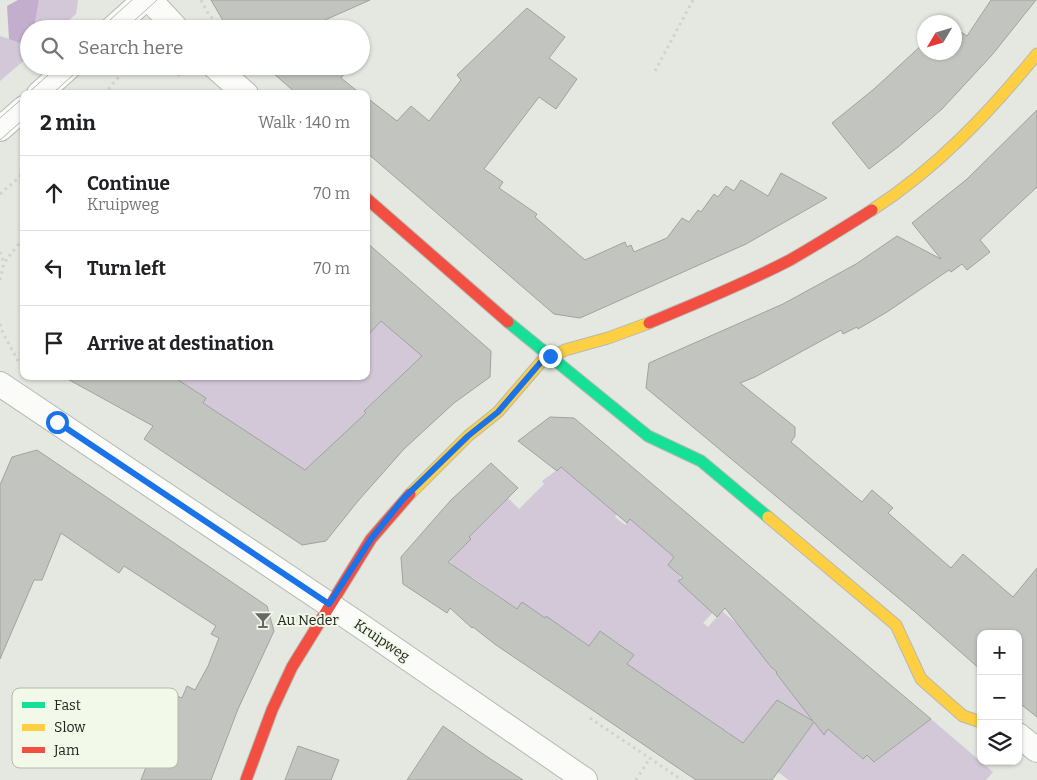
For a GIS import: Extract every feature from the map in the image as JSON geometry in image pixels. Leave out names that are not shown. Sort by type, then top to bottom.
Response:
[{"type":"street","points":[[122,20],[144,0]]},
{"type":"street","points":[[150,0],[169,20]]},
{"type":"street","points":[[246,780],[285,680],[329,604],[371,539],[404,498],[468,436],[498,412],[541,362],[550,356],[610,338],[759,276],[806,252],[851,225],[918,177],[950,149],[1004,95],[1037,54]]},
{"type":"street","points":[[43,90],[60,75]]},
{"type":"street","points":[[224,75],[241,90]]},
{"type":"street","points":[[0,129],[20,112]]},
{"type":"street","points":[[370,201],[550,356],[648,436],[701,461],[896,625],[921,679],[964,716],[977,721]]},
{"type":"street","name":"Kruipweg","points":[[1,387],[329,604],[584,780]]},
{"type":"street","points":[[1022,738],[1037,750]]},
{"type":"path","points":[[201,0],[215,20]]},
{"type":"path","points":[[655,71],[693,0]]},
{"type":"path","points":[[107,90],[120,75]]},
{"type":"path","points":[[179,75],[183,78]]},
{"type":"path","points":[[0,194],[20,176]]},
{"type":"path","points":[[0,280],[4,264],[20,242]]},
{"type":"path","points":[[0,252],[4,264]]},
{"type":"path","points":[[0,324],[1,334],[20,364]]},
{"type":"path","points":[[590,718],[681,780]]},
{"type":"path","points":[[636,780],[650,758]]},
{"type":"shaded area","points":[[18,0],[39,0],[36,20],[20,20],[20,43],[9,39],[7,6]]},
{"type":"shaded area","points":[[39,0],[78,0],[76,14],[69,20],[36,20]]},
{"type":"shaded area","points":[[0,36],[20,42],[20,64],[0,81]]},
{"type":"shaded area","points":[[370,315],[375,327],[382,320],[443,364],[391,385],[364,411],[371,419],[352,448],[341,437],[315,461],[304,494],[200,408],[206,398],[149,380],[370,380]]},
{"type":"shaded area","points":[[561,467],[617,514],[615,517],[625,525],[630,519],[674,557],[668,565],[679,575],[681,579],[679,581],[714,611],[703,623],[708,627],[722,611],[774,656],[768,664],[842,734],[839,738],[862,759],[867,755],[875,762],[931,719],[977,758],[977,765],[985,765],[993,772],[986,780],[789,780],[729,738],[731,734],[725,730],[721,735],[715,724],[705,717],[616,681],[634,655],[600,631],[588,647],[546,617],[517,609],[472,577],[469,581],[449,561],[471,539],[468,536],[508,498],[519,509],[544,484],[542,481]]},
{"type":"building","points":[[211,0],[370,0],[325,20],[223,20]]},
{"type":"building","points":[[991,0],[1036,0],[992,55],[942,109],[869,169],[832,123],[874,89],[917,49],[917,60],[962,60],[962,33],[967,36]]},
{"type":"building","points":[[527,8],[565,37],[549,58],[577,79],[556,109],[539,97],[484,169],[503,182],[499,188],[537,214],[535,217],[585,260],[625,242],[627,247],[631,245],[634,252],[667,238],[682,218],[689,222],[698,210],[701,212],[714,194],[718,197],[726,186],[734,191],[741,180],[768,196],[781,173],[827,198],[746,244],[580,318],[554,314],[370,155],[370,100],[397,121],[411,106],[429,121],[461,80],[457,75]]},
{"type":"building","points":[[275,75],[343,75],[341,78],[356,90],[292,90]]},
{"type":"building","points":[[1037,110],[1037,187],[980,240],[990,252],[967,270],[962,264],[951,272],[949,270],[887,312],[858,329],[857,327],[843,334],[841,330],[755,377],[740,383],[795,427],[795,436],[791,442],[862,502],[872,490],[893,508],[888,513],[951,568],[963,554],[1013,597],[1037,568],[1037,717],[1022,705],[1022,630],[977,630],[977,666],[914,611],[646,388],[649,363],[783,304],[856,264],[897,236],[941,259],[912,223],[966,180]]},
{"type":"building","points":[[370,245],[491,351],[490,377],[454,403],[404,449],[326,541],[302,545],[144,439],[153,426],[69,380],[178,380],[206,398],[203,403],[305,470],[366,413],[364,411],[422,356],[381,321],[370,333]]},
{"type":"building","points":[[550,417],[574,418],[931,719],[874,762],[867,755],[863,759],[828,729],[824,735],[814,722],[772,780],[696,780],[496,645],[472,628],[450,608],[447,613],[403,584],[401,557],[451,500],[491,463],[518,488],[469,537],[471,539],[448,562],[517,609],[522,602],[589,646],[600,631],[634,655],[627,664],[743,743],[777,700],[813,721],[777,672],[771,667],[725,608],[717,617],[678,581],[683,578],[668,565],[674,557],[630,519],[627,523],[561,467],[557,471],[518,441]]},
{"type":"building","points":[[37,450],[267,606],[274,631],[238,709],[211,780],[141,780],[146,768],[178,768],[178,696],[182,698],[187,686],[195,690],[208,666],[219,638],[211,634],[216,626],[124,566],[119,573],[61,533],[42,580],[34,580],[0,659],[0,485],[12,457]]},
{"type":"building","points":[[443,726],[486,756],[523,780],[407,780]]},
{"type":"building","points":[[298,746],[339,760],[331,780],[285,780]]},
{"type":"tram line","points":[[110,20],[132,0]]},
{"type":"tram line","points":[[135,20],[157,0]]},
{"type":"tram line","points":[[31,90],[48,75]]},
{"type":"tram line","points":[[56,90],[73,75]]},
{"type":"tram line","points":[[0,118],[20,100]]},
{"type":"tram line","points":[[0,140],[20,122]]},
{"type":"traffic: fast","points":[[508,322],[648,436],[701,461],[768,517]]},
{"type":"traffic: slow","points":[[872,210],[896,194],[940,158],[981,118],[1037,54]]},
{"type":"traffic: slow","points":[[410,494],[468,436],[498,412],[541,362],[565,350],[608,338],[649,323]]},
{"type":"traffic: slow","points":[[768,517],[896,625],[921,679],[963,716],[977,721]]},
{"type":"traffic: jam","points":[[370,201],[508,322]]},
{"type":"traffic: jam","points":[[649,323],[773,269],[872,210]]},
{"type":"traffic: jam","points":[[246,780],[272,710],[292,667],[371,539],[410,494]]},
{"type":"place","name":"Au Neder","points":[[263,620]]},
{"type":"route","points":[[57,422],[329,604],[371,539],[404,498],[468,436],[498,412],[525,383],[541,362],[550,356]]}]
